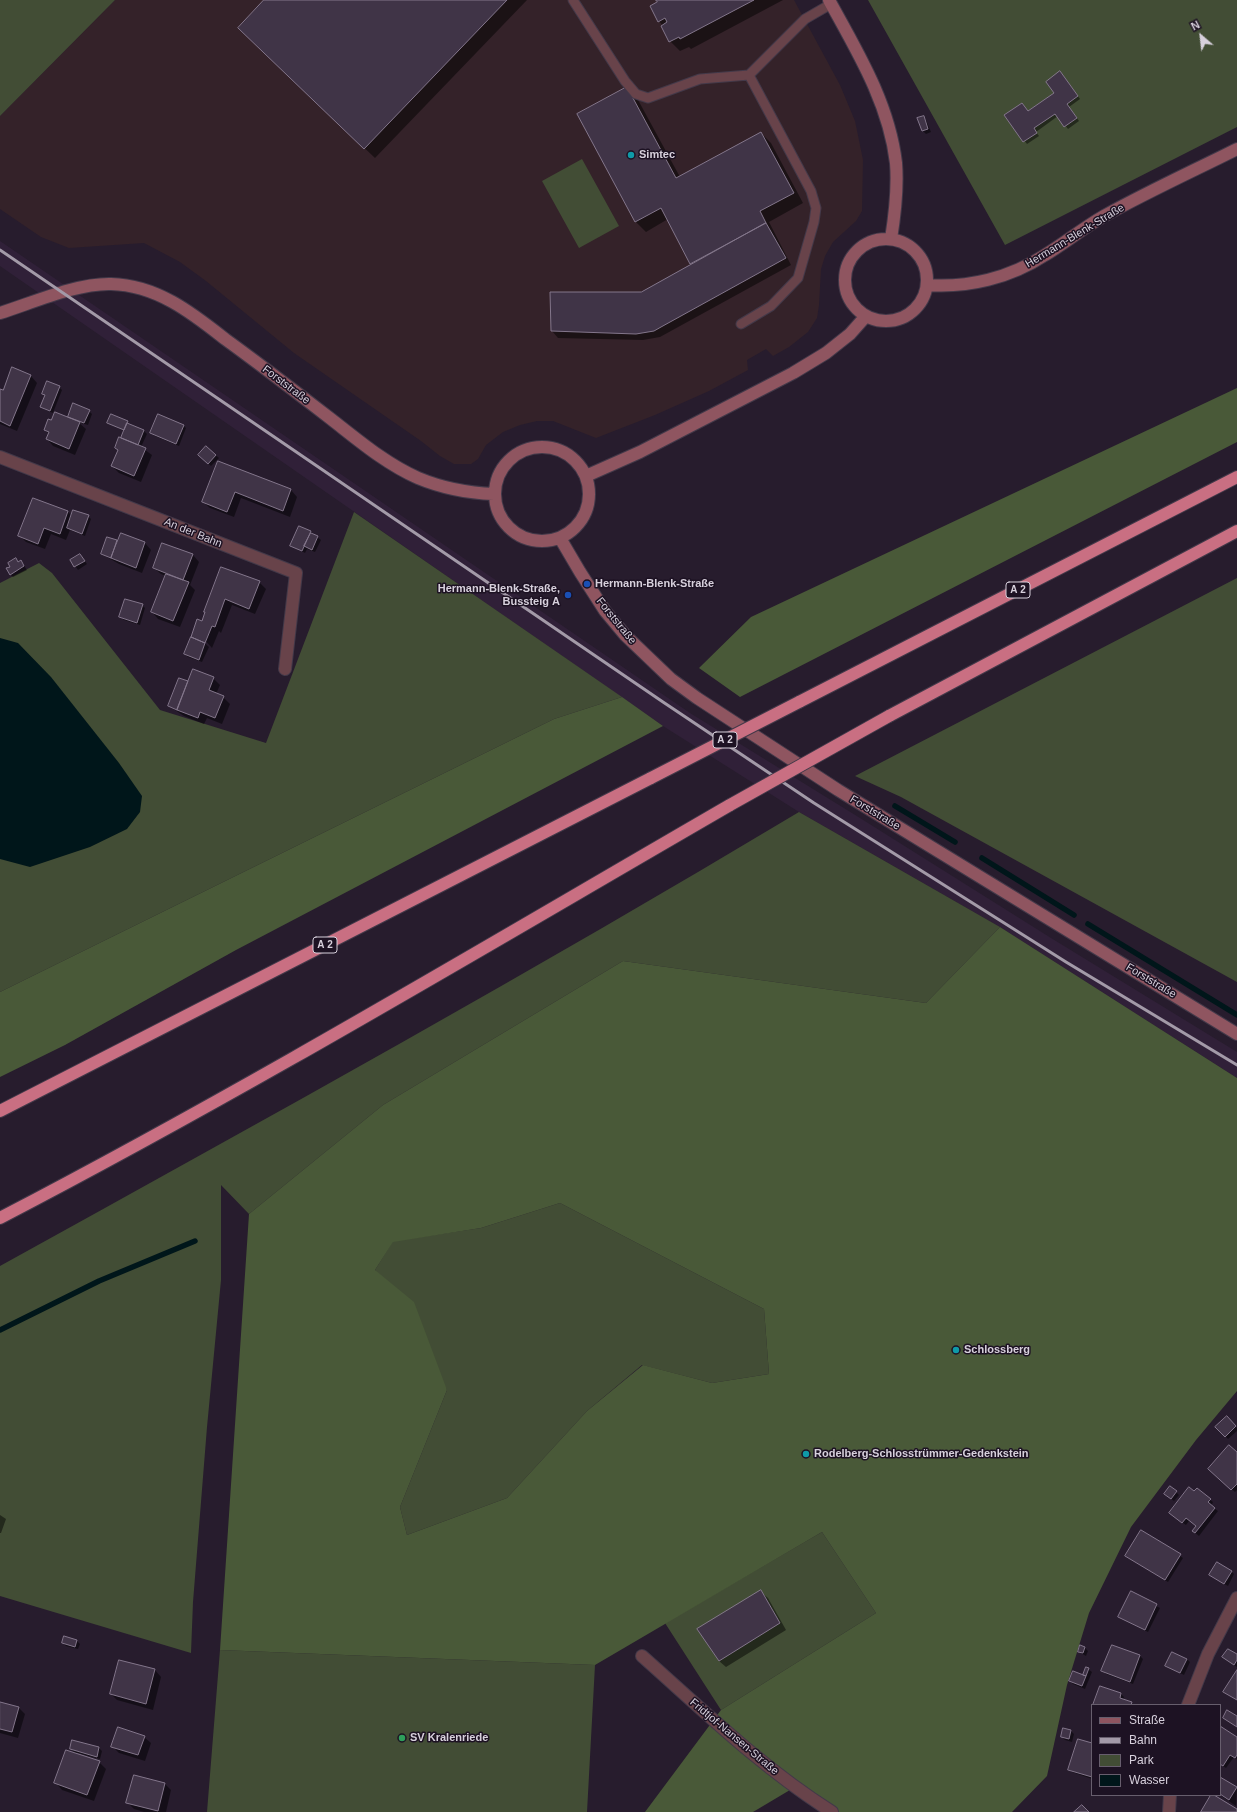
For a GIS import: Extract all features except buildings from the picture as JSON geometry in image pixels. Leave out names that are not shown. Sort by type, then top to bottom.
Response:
[{"type":"highway","name":"A 2","points":[[0,1111],[1237,477]]},
{"type":"highway","points":[[0,1218],[58,1188],[294,1058],[730,806],[889,716],[1237,531]]},
{"type":"main road","points":[[830,2],[870,78],[882,106],[891,134],[896,163],[897,193],[891,239]]},
{"type":"main road","name":"Hermann-Blenk-Straße","points":[[926,285],[948,287],[964,285],[995,278],[1015,271],[1046,255],[1104,216],[1237,149]]},
{"type":"main road","points":[[891,239],[908,245],[918,255],[925,267],[926,285],[919,304],[912,311],[904,317],[885,321],[866,316],[857,310],[846,292],[844,282],[848,262],[854,253],[870,241],[891,239]]},
{"type":"main road","name":"Forststraße","points":[[0,313],[92,285],[127,285],[160,295],[196,317],[363,444],[398,468],[439,486],[468,492],[494,494]]},
{"type":"main road","points":[[586,476],[640,452],[793,373],[826,353],[850,334],[866,316]]},
{"type":"main road","points":[[533,448],[550,448],[562,451],[572,457],[586,476],[589,497],[584,517],[578,526],[560,538],[538,542],[526,539],[516,534],[500,517],[494,494],[496,482],[500,471],[516,454],[533,448]]},
{"type":"main road","name":"Forststraße","points":[[560,538],[605,611],[625,635],[671,679],[697,698],[838,790],[1237,1034]]},
{"type":"street","name":"An der Bahn","points":[[0,457],[296,573],[286,669]]},
{"type":"street","points":[[1188,1704],[1208,1654],[1237,1598]]},
{"type":"street","name":"Fridtjof-Nansen-Straße","points":[[642,1656],[712,1721],[750,1752],[812,1799],[832,1812]]},
{"type":"street","points":[[1169,1812],[1170,1796]]},
{"type":"lane","points":[[573,0],[625,81],[636,94],[648,98],[700,79],[748,75],[805,19],[830,2]]},
{"type":"lane","points":[[741,324],[771,306],[798,278],[814,222],[816,208],[811,191],[748,75]]},
{"type":"shaded area","points":[[115,0],[794,0],[840,85],[855,121],[863,160],[862,211],[856,221],[833,242],[825,256],[821,269],[817,318],[808,332],[789,347],[773,356],[766,349],[747,360],[748,370],[709,391],[655,415],[596,438],[553,421],[537,421],[520,425],[503,432],[486,445],[478,459],[471,464],[454,464],[440,456],[421,441],[294,353],[206,281],[180,262],[144,243],[69,248],[41,237],[0,209],[0,116]]},
{"type":"shaded area","points":[[0,241],[690,713],[1237,1052],[1237,1078],[1000,927],[799,812],[663,726],[0,266]]},
{"type":"green space","points":[[0,0],[115,0],[0,116]]},
{"type":"green space","points":[[868,0],[1237,0],[1237,127],[1005,245]]},
{"type":"green space","points":[[582,159],[619,226],[579,248],[542,181]]},
{"type":"green space","points":[[1237,388],[1237,442],[740,697],[699,668],[751,617]]},
{"type":"green space","points":[[354,512],[622,697],[554,719],[0,992],[0,583],[39,563],[52,573],[160,710],[266,743]]},
{"type":"green space","points":[[1237,578],[1237,982],[901,797],[855,776]]},
{"type":"green space","points":[[622,697],[663,726],[236,950],[65,1045],[0,1077],[0,992],[554,719]]},
{"type":"green space","points":[[799,812],[1000,927],[926,1003],[623,961],[383,1105],[249,1214],[221,1185],[221,1280],[207,1427],[193,1602],[191,1653],[0,1596],[0,1266],[501,986]]},
{"type":"green space","points":[[1000,927],[1237,1078],[1237,1391],[1196,1440],[1131,1527],[1089,1613],[1067,1685],[1047,1776],[1012,1812],[829,1812],[795,1787],[753,1812],[645,1812],[721,1710],[876,1613],[822,1532],[595,1665],[220,1650],[249,1214],[383,1105],[623,961],[926,1003]],"holes":[[[560,1203],[764,1309],[769,1374],[712,1383],[643,1365],[587,1411],[507,1498],[407,1535],[400,1507],[447,1390],[414,1302],[375,1270],[393,1242],[481,1228]]]},
{"type":"green space","points":[[560,1203],[764,1309],[769,1374],[712,1383],[642,1365],[587,1411],[507,1498],[407,1535],[400,1507],[447,1390],[375,1270],[393,1241],[481,1228]]},
{"type":"green space","points":[[822,1532],[876,1613],[721,1710],[665,1623]]},
{"type":"green space","name":"SV Kralenriede","points":[[220,1650],[595,1665],[587,1812],[207,1812]]},
{"type":"water","points":[[0,638],[18,643],[51,677],[119,763],[142,796],[140,812],[127,829],[90,847],[30,867],[0,859]]},
{"type":"waterway","points":[[895,806],[955,842]]},
{"type":"waterway","points":[[982,858],[1074,915]]},
{"type":"waterway","points":[[1088,924],[1237,1015]]},
{"type":"waterway","points":[[0,1330],[99,1281],[195,1241]]},
{"type":"railway","points":[[0,250],[663,702],[814,803],[1066,962],[1237,1065]]},
{"type":"place","name":"Simtec","points":[[631,155]]},
{"type":"place","name":"Hermann-Blenk-Straße","points":[[587,584]]},
{"type":"place","name":"Hermann-Blenk-Straße, Bussteig A","points":[[568,595]]},
{"type":"place","name":"Schlossberg","points":[[956,1350]]},
{"type":"place","name":"Rodelberg-Schlosstrümmer-Gedenkstein","points":[[806,1454]]},
{"type":"place","name":"SV Kralenriede","points":[[402,1738]]}]
